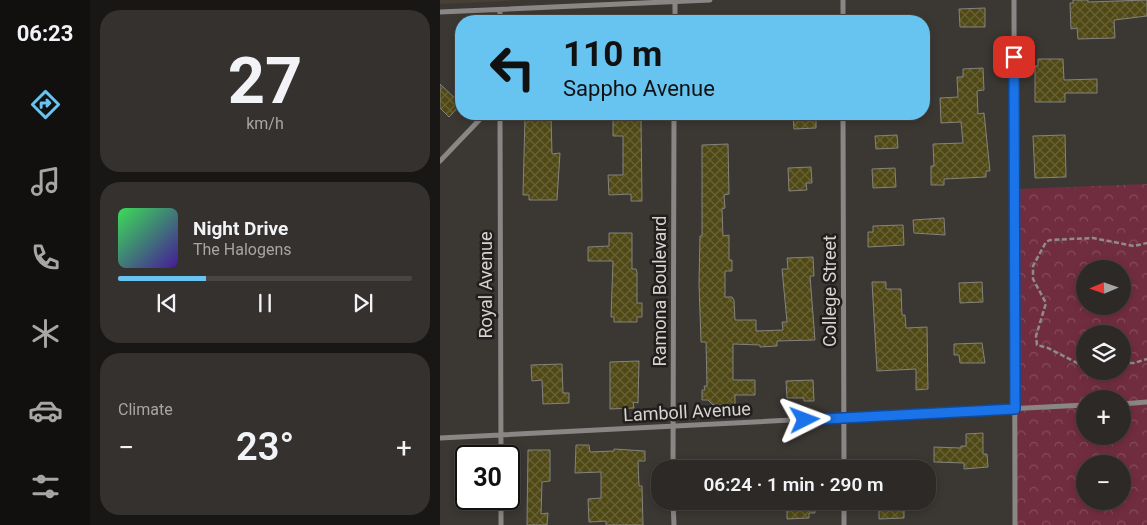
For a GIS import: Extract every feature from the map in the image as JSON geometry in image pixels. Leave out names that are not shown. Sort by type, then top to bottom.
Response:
[{"type":"street","points":[[440,12],[500,11],[710,0]]},
{"type":"street","points":[[843,0],[843,15]]},
{"type":"street","points":[[1014,0],[1015,525]]},
{"type":"street","points":[[675,15],[676,1]]},
{"type":"street","points":[[440,161],[478,120]]},
{"type":"street","name":"Royal Avenue","points":[[500,120],[500,445]]},
{"type":"street","name":"Ramona Boulevard","points":[[673,460],[674,120]]},
{"type":"street","name":"College Street","points":[[843,120],[844,460]]},
{"type":"street","points":[[1131,403],[1147,402]]},
{"type":"street","name":"Lamboll Avenue","points":[[440,438],[1076,406]]},
{"type":"street","points":[[501,510],[501,525]]},
{"type":"street","points":[[674,510],[674,525]]},
{"type":"street","points":[[844,510],[844,525]]},
{"type":"path","points":[[1076,363],[1048,348],[1037,345],[1036,336],[1046,303],[1033,279],[1033,266],[1046,242],[1050,240],[1093,238],[1134,246],[1147,243]]},
{"type":"path","points":[[1131,364],[1147,359]]},
{"type":"shaded area","points":[[440,0],[525,0],[440,4]]},
{"type":"green space","points":[[1147,184],[1147,525],[1015,525],[1015,189]]},
{"type":"building","points":[[1073,0],[1088,0],[1088,2],[1147,0],[1147,16],[1114,20],[1115,38],[1078,39],[1077,28],[1071,29],[1070,3],[1073,3]]},
{"type":"building","points":[[985,8],[985,27],[960,27],[959,9]]},
{"type":"building","points":[[1038,59],[1063,59],[1064,80],[1097,79],[1097,93],[1065,93],[1065,102],[1035,102],[1035,66],[1038,66]]},
{"type":"building","points":[[983,68],[984,90],[977,91],[978,114],[984,113],[990,171],[986,171],[986,177],[944,179],[944,185],[931,185],[931,166],[934,166],[933,144],[963,143],[961,122],[941,123],[940,98],[958,97],[957,77],[963,77],[963,69]]},
{"type":"building","points":[[440,84],[455,98],[455,110],[449,117],[440,108]]},
{"type":"building","points":[[525,120],[551,120],[552,154],[560,153],[557,200],[529,200],[529,195],[523,195]]},
{"type":"building","points":[[613,120],[641,120],[642,201],[631,201],[631,194],[609,195],[608,175],[623,175],[623,136],[613,136]]},
{"type":"building","points":[[793,120],[816,120],[816,128],[794,129]]},
{"type":"building","points":[[897,135],[898,148],[876,149],[875,136]]},
{"type":"building","points":[[1065,135],[1066,177],[1035,178],[1033,136]]},
{"type":"building","points":[[728,144],[729,194],[724,195],[725,208],[722,209],[723,236],[729,235],[729,260],[732,260],[732,271],[725,271],[725,297],[732,297],[734,300],[735,320],[756,320],[756,331],[783,330],[782,322],[787,322],[782,269],[788,269],[787,258],[813,257],[814,276],[810,276],[815,340],[777,341],[777,346],[760,347],[760,345],[733,344],[733,380],[755,380],[755,395],[735,395],[735,405],[713,405],[708,400],[702,400],[702,390],[705,390],[704,386],[707,386],[706,342],[701,342],[699,284],[700,236],[702,236],[702,145]]},
{"type":"building","points":[[811,167],[812,183],[806,183],[807,190],[789,191],[788,168]]},
{"type":"building","points":[[895,168],[896,187],[873,188],[872,169]]},
{"type":"building","points":[[944,218],[945,235],[914,233],[913,220]]},
{"type":"building","points":[[903,225],[904,245],[868,247],[868,232],[873,232],[873,226]]},
{"type":"building","points":[[609,233],[632,233],[632,269],[636,269],[637,272],[637,303],[642,303],[642,317],[637,317],[637,322],[614,322],[614,317],[611,317],[613,261],[588,261],[588,247],[609,246]]},
{"type":"building","points":[[872,282],[886,282],[886,289],[901,289],[902,315],[905,315],[906,328],[927,327],[928,389],[916,390],[916,369],[877,371]]},
{"type":"building","points":[[982,282],[983,302],[960,303],[959,283]]},
{"type":"building","points":[[982,343],[985,363],[960,363],[959,355],[954,355],[954,344]]},
{"type":"building","points":[[639,361],[638,403],[633,402],[634,408],[610,409],[610,362]]},
{"type":"building","points":[[562,364],[563,393],[569,393],[569,403],[543,404],[542,380],[532,381],[531,365]]},
{"type":"building","points":[[813,380],[814,401],[804,401],[804,398],[787,398],[786,381]]},
{"type":"building","points":[[983,433],[983,454],[987,454],[988,467],[964,469],[964,463],[936,462],[934,460],[934,447],[961,448],[961,446],[966,446],[966,434]]},
{"type":"building","points":[[576,445],[589,445],[590,452],[614,451],[614,449],[645,451],[645,461],[638,461],[639,486],[642,486],[643,525],[606,525],[606,521],[589,522],[588,499],[601,498],[601,472],[575,473]]},
{"type":"building","points":[[528,450],[550,450],[550,481],[542,482],[541,514],[548,513],[547,525],[527,525]]},
{"type":"building","points":[[787,510],[815,510],[815,513],[809,513],[809,518],[787,519]]},
{"type":"building","points":[[879,510],[904,510],[904,518],[879,519]]},
{"type":"route","points":[[805,420],[1015,409],[1014,57]]}]
